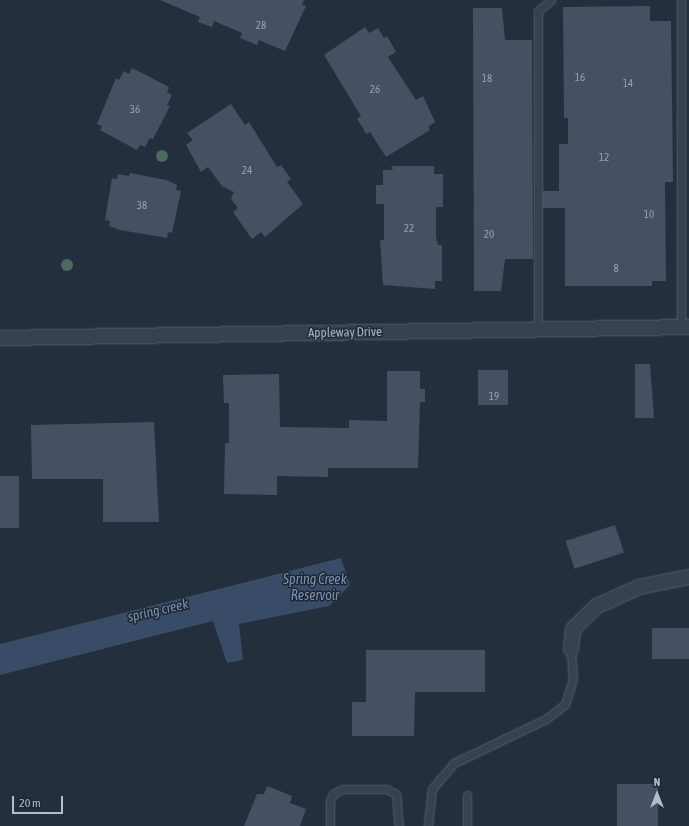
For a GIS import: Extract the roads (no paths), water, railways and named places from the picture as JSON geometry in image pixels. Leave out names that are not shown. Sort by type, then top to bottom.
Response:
[{"type":"street","name":"Appleway Drive","points":[[0,338],[538,328],[685,327]]},
{"type":"street","points":[[571,649],[573,629],[597,606],[639,587],[689,577]]},
{"type":"lane","points":[[538,328],[538,11],[551,0]]},
{"type":"lane","points":[[681,0],[685,327]]},
{"type":"lane","points":[[428,826],[432,788],[454,763],[546,719],[565,704],[572,680],[571,649]]},
{"type":"lane","points":[[330,826],[330,801],[333,794],[342,788],[386,788],[396,794],[399,826]]},
{"type":"lane","points":[[467,795],[467,826]]},
{"type":"water","name":"Spring Creek Reservoir","points":[[341,558],[350,585],[329,606],[239,624],[243,660],[227,663],[213,621],[0,675],[0,644]]},
{"type":"water label","name":"spring creek","points":[[158,610]]}]
